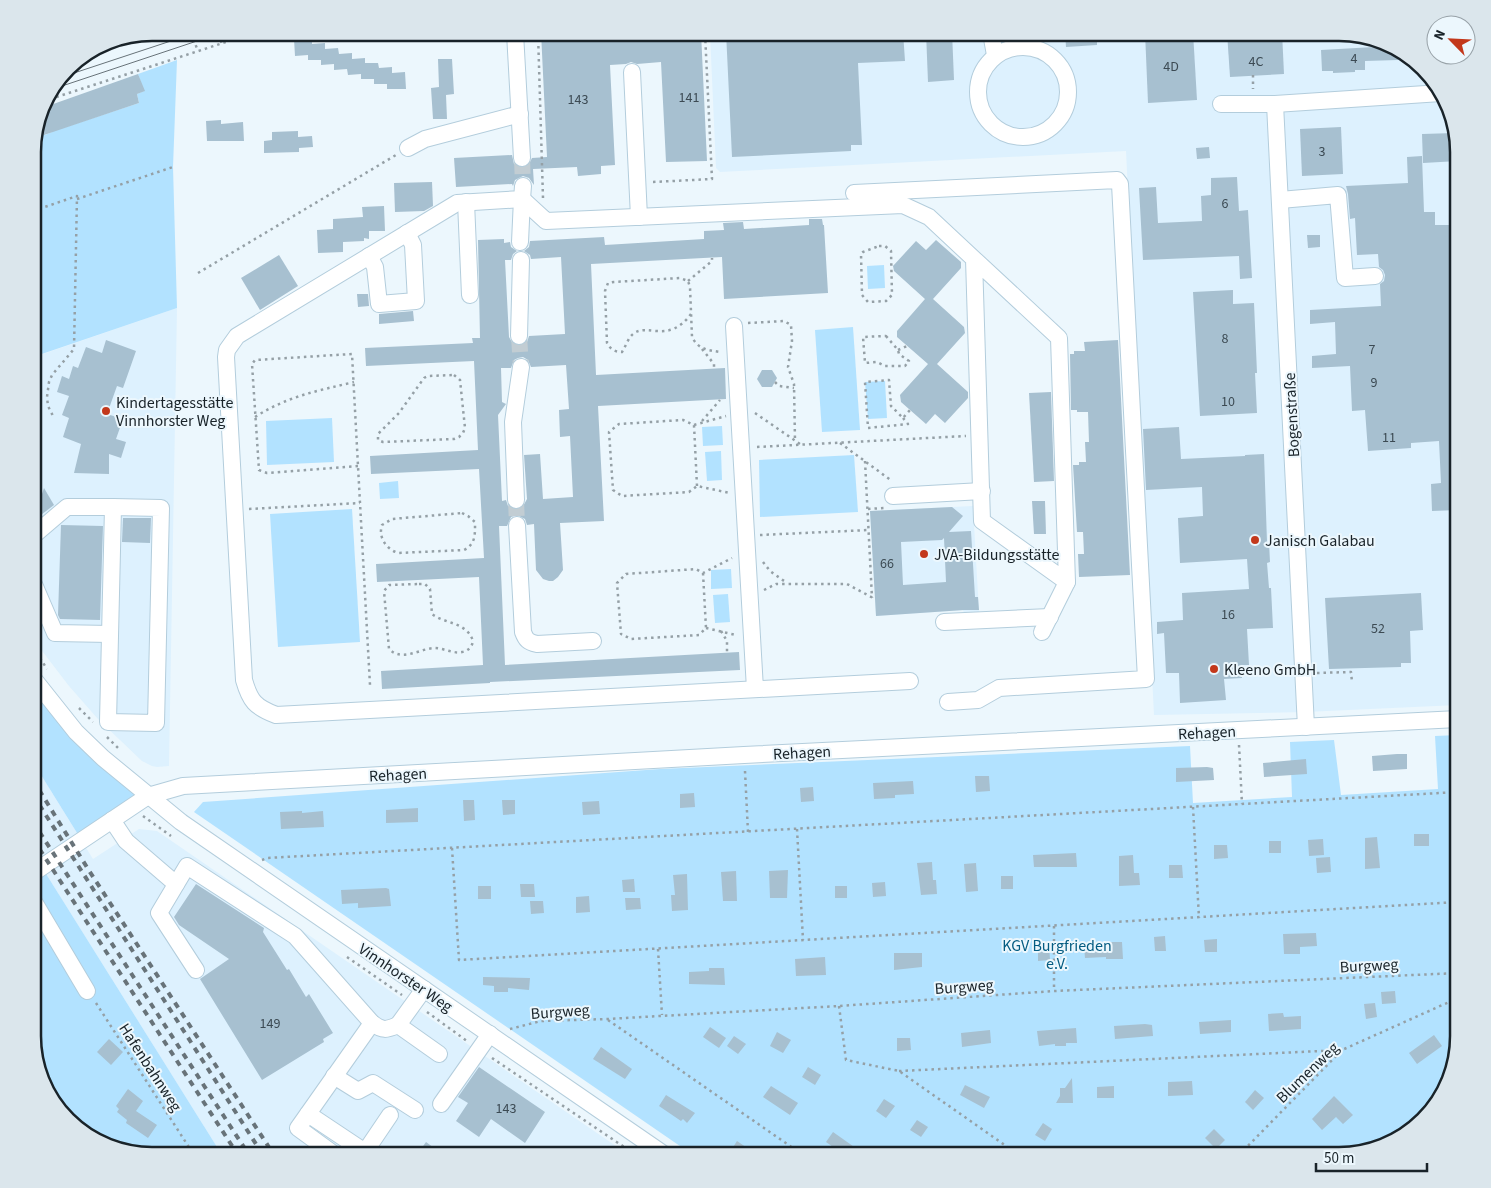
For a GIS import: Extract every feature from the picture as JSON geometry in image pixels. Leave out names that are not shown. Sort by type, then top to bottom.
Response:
[{"type":"street","points":[[515,41],[522,158]]},
{"type":"street","points":[[992,41],[995,56]]},
{"type":"street","points":[[1022,46],[1036,48],[1050,54],[1060,65],[1066,77],[1069,92],[1067,106],[1060,119],[1050,129],[1035,136],[1020,138],[1004,134],[991,124],[982,112],[978,96],[979,80],[986,66],[995,56],[1008,49],[1022,46]]},
{"type":"street","points":[[632,72],[639,217]]},
{"type":"street","points":[[1221,104],[1275,104],[1433,94]]},
{"type":"street","name":"Bogenstraße","points":[[1275,104],[1306,727]]},
{"type":"street","points":[[408,148],[425,139],[520,114]]},
{"type":"street","points":[[854,193],[1117,180],[1120,184],[1146,679],[999,688],[978,700],[948,702]]},
{"type":"street","points":[[522,192],[457,203],[236,336],[231,343],[226,357],[244,680],[249,698],[261,710],[276,715],[910,681]]},
{"type":"street","points":[[522,192],[546,222],[903,205],[929,217],[1059,338],[1068,582],[1042,632]]},
{"type":"street","points":[[520,242],[522,192]]},
{"type":"street","points":[[1280,200],[1338,195],[1345,278],[1375,276]]},
{"type":"street","points":[[466,202],[470,295]]},
{"type":"street","points":[[369,256],[374,266],[379,304],[416,300],[413,245],[407,233]]},
{"type":"street","points":[[974,259],[982,521],[1068,582]]},
{"type":"street","points":[[520,260],[520,336]]},
{"type":"street","points":[[734,326],[755,689]]},
{"type":"street","points":[[516,500],[513,422],[521,367]]},
{"type":"street","points":[[893,496],[982,491]]},
{"type":"street","points":[[41,529],[67,507],[113,507],[161,508],[156,723],[108,722],[113,507]]},
{"type":"street","points":[[517,525],[523,632],[525,639],[537,644],[593,641]]},
{"type":"street","points":[[41,600],[55,632],[110,634]]},
{"type":"street","points":[[944,622],[1050,617]]},
{"type":"street","name":"Vinnhorster Weg","points":[[41,688],[76,732],[103,758],[181,822],[424,989],[497,1033],[653,1147]]},
{"type":"street","name":"Rehagen","points":[[148,796],[183,786],[744,755],[1450,719]]},
{"type":"street","points":[[41,868],[148,796]]},
{"type":"street","points":[[112,820],[126,840],[176,884]]},
{"type":"street","points":[[196,970],[159,913],[187,866],[296,936],[372,1023],[378,1027],[387,1030],[398,1025],[424,989]]},
{"type":"street","points":[[41,913],[87,991]]},
{"type":"street","points":[[323,1147],[298,1128],[372,1023]]},
{"type":"street","points":[[398,1025],[439,1054]]},
{"type":"street","points":[[441,1104],[479,1049],[497,1033]]},
{"type":"street","points":[[334,1076],[358,1091],[373,1084],[415,1110]]},
{"type":"street","points":[[308,1114],[358,1147]]},
{"type":"street","points":[[368,1147],[390,1115]]},
{"type":"path","points":[[194,41],[198,51]]},
{"type":"path","points":[[220,43],[225,41]]},
{"type":"path","points":[[56,97],[226,41]]},
{"type":"path","points":[[522,192],[544,198],[538,41]]},
{"type":"path","points":[[637,182],[712,179],[705,41]]},
{"type":"path","points":[[198,273],[408,148]]},
{"type":"path","points":[[77,199],[173,167]]},
{"type":"path","points":[[41,208],[77,196],[77,199]]},
{"type":"path","points":[[53,416],[46,397],[49,382],[74,349],[77,199]]},
{"type":"path","points":[[879,246],[885,246],[891,251],[892,295],[886,301],[868,302],[862,296],[861,256],[863,252],[879,246]]},
{"type":"path","points":[[688,281],[712,261],[712,258]]},
{"type":"path","points":[[688,281],[680,278],[608,283],[604,296],[607,343],[611,350],[622,352],[634,333],[639,331],[673,330],[685,322],[691,314]]},
{"type":"path","points":[[688,281],[690,287],[692,337],[714,364],[714,368]]},
{"type":"path","points":[[734,326],[744,323],[784,321],[790,325],[792,341],[788,367],[794,388],[795,441]]},
{"type":"path","points":[[886,336],[898,350],[899,354],[909,362],[905,366],[885,366],[877,362],[865,363],[864,337],[886,336]]},
{"type":"path","points":[[898,350],[907,346]]},
{"type":"path","points":[[702,349],[724,352]]},
{"type":"path","points":[[358,466],[263,472],[258,467],[252,364],[255,360],[352,354],[370,685]]},
{"type":"path","points":[[454,375],[458,377],[460,380],[464,428],[459,437],[454,439],[383,442],[378,440],[378,434],[399,413],[424,378],[428,376],[454,375]]},
{"type":"path","points":[[889,380],[891,406],[903,418],[908,424],[868,428],[866,382],[889,380]]},
{"type":"path","points":[[255,418],[279,403],[295,396],[354,382]]},
{"type":"path","points":[[775,382],[779,386],[794,388]]},
{"type":"path","points":[[700,423],[720,400]]},
{"type":"path","points":[[739,403],[801,445]]},
{"type":"path","points":[[903,418],[910,410]]},
{"type":"path","points":[[727,416],[694,425],[683,420],[619,424],[609,432],[613,490],[622,496],[689,492],[697,486],[744,496]]},
{"type":"path","points":[[694,425],[697,486]]},
{"type":"path","points":[[742,448],[980,435]]},
{"type":"path","points":[[839,443],[911,495]]},
{"type":"path","points":[[750,598],[776,584],[847,584],[873,598],[866,461]]},
{"type":"path","points":[[234,510],[360,503]]},
{"type":"path","points":[[462,513],[475,522],[475,538],[472,544],[464,550],[398,553],[389,548],[382,539],[380,531],[382,525],[392,519],[462,513]]},
{"type":"path","points":[[747,538],[869,530]]},
{"type":"path","points":[[747,538],[770,571],[788,584]]},
{"type":"path","points":[[703,572],[734,556]]},
{"type":"path","points":[[696,569],[703,572],[706,628],[699,635],[630,639],[622,634],[617,583],[626,574],[696,569]]},
{"type":"path","points":[[419,584],[428,586],[430,589],[432,614],[454,623],[466,631],[472,637],[472,645],[465,652],[434,648],[405,655],[391,652],[388,646],[384,594],[389,585],[419,584]]},
{"type":"path","points":[[706,628],[738,636]]},
{"type":"path","points":[[721,632],[727,641],[727,653]]},
{"type":"path","points":[[41,659],[52,675]]},
{"type":"path","points":[[1303,673],[1351,672],[1352,682]]},
{"type":"path","points":[[74,702],[93,723]]},
{"type":"path","points":[[1238,731],[1242,804]]},
{"type":"path","points":[[106,736],[119,749]]},
{"type":"path","points":[[744,755],[748,832]]},
{"type":"path","points":[[259,862],[267,858],[1450,792]]},
{"type":"path","points":[[1193,807],[1199,918]]},
{"type":"path","points":[[131,808],[171,836]]},
{"type":"path","points":[[797,830],[803,941]]},
{"type":"path","points":[[452,848],[459,960],[1450,902]]},
{"type":"path","points":[[1054,926],[1054,991]]},
{"type":"path","points":[[658,949],[662,1015]]},
{"type":"path","points":[[341,953],[623,1147]]},
{"type":"path","name":"Burgweg","points":[[497,1033],[541,1021],[839,1006],[1054,991],[1450,973]]},
{"type":"path","name":"Hafenbahnweg","points":[[87,991],[96,1002],[188,1147]]},
{"type":"path","name":"Blumenweg","points":[[1248,1147],[1342,1050],[1450,1002]]},
{"type":"path","points":[[839,1006],[846,1060],[899,1071],[1342,1050]]},
{"type":"path","points":[[607,1019],[790,1147]]},
{"type":"path","points":[[899,1071],[1006,1147]]},
{"type":"shaded area","points":[[710,41],[1346,41],[1368,45],[1401,60],[1417,74],[1435,97],[1444,116],[1449,137],[1450,705],[1305,712],[1154,715],[1126,151],[720,172],[716,168]]},
{"type":"shaded area","points":[[177,308],[169,766],[157,767],[142,761],[98,719],[69,686],[41,649],[41,355]]},
{"type":"shaded area","name":"JVA-Bildungsstätte","points":[[973,506],[979,612],[964,613],[963,610],[876,616],[870,511]]},
{"type":"shaded area","points":[[41,775],[93,859],[139,829],[157,831],[617,1147],[217,1147],[41,866]]},
{"type":"green space","points":[[177,60],[173,167],[177,308],[41,354],[41,145],[43,130],[45,135],[52,132],[50,124],[63,128],[139,103],[137,94],[144,91],[138,74]]},
{"type":"green space","points":[[884,265],[885,288],[868,289],[867,266]]},
{"type":"green space","points":[[853,327],[860,430],[822,432],[815,330]]},
{"type":"green space","points":[[885,381],[887,418],[868,419],[865,382]]},
{"type":"green space","points":[[332,418],[334,462],[267,465],[266,421]]},
{"type":"green space","points":[[722,426],[723,445],[703,446],[702,427]]},
{"type":"green space","points":[[721,451],[722,480],[707,481],[705,452]]},
{"type":"green space","points":[[854,455],[858,512],[760,517],[759,460]]},
{"type":"green space","points":[[398,481],[399,498],[380,499],[379,483]]},
{"type":"green space","points":[[352,509],[360,642],[278,647],[270,514]]},
{"type":"green space","points":[[731,569],[732,588],[711,589],[711,570]]},
{"type":"green space","points":[[728,594],[730,622],[715,623],[713,595]]},
{"type":"green space","points":[[41,686],[148,796],[82,841],[41,775]]},
{"type":"green space","name":"KGV Burgfrieden e.V.","points":[[1450,735],[1450,1036],[1448,1058],[1435,1091],[1412,1119],[1401,1128],[1375,1141],[1346,1147],[681,1147],[194,812],[203,802],[660,769],[1190,746],[1193,803],[1292,797],[1290,742],[1334,740],[1341,795],[1438,789],[1435,736]]},
{"type":"green space","points":[[41,866],[217,1147],[145,1147],[116,1141],[90,1128],[60,1098],[47,1072],[41,1043]]},
{"type":"building","points":[[294,41],[312,41],[312,44],[325,43],[325,49],[338,48],[339,54],[352,53],[352,59],[365,58],[365,63],[378,63],[379,68],[392,67],[392,73],[405,72],[406,89],[387,89],[387,84],[374,84],[374,79],[361,79],[361,74],[348,75],[347,69],[334,70],[334,64],[321,65],[321,60],[308,60],[308,55],[295,56]]},
{"type":"building","points":[[541,41],[701,41],[707,161],[666,162],[661,62],[637,64],[631,62],[610,65],[615,165],[601,166],[601,174],[578,176],[577,167],[533,169],[534,185],[529,178],[523,176],[515,180],[513,186],[512,184],[456,187],[454,158],[512,155],[514,164],[522,168],[528,166],[532,158],[547,157]]},
{"type":"building","points":[[726,41],[904,41],[905,61],[858,63],[862,145],[851,145],[851,151],[732,157]]},
{"type":"building","points":[[926,41],[952,41],[954,80],[928,82]]},
{"type":"building","points":[[1066,41],[1097,41],[1097,45],[1066,47]]},
{"type":"building","points":[[1145,41],[1194,41],[1197,100],[1148,103]]},
{"type":"building","points":[[1228,41],[1282,41],[1284,74],[1230,77]]},
{"type":"building","points":[[1374,47],[1398,60],[1365,61],[1365,70],[1333,73],[1333,71],[1322,71],[1321,50]]},
{"type":"building","points":[[438,59],[452,59],[454,94],[446,95],[447,119],[433,119],[431,88],[439,87]]},
{"type":"building","points":[[138,74],[145,91],[137,94],[139,103],[44,135],[43,130],[52,104]]},
{"type":"building","points":[[221,120],[221,124],[243,122],[244,141],[207,141],[206,121]]},
{"type":"building","points":[[1341,127],[1343,174],[1302,176],[1300,129]]},
{"type":"building","points":[[298,131],[298,137],[312,136],[313,147],[299,148],[299,152],[264,153],[264,141],[272,140],[272,132]]},
{"type":"building","points":[[1448,133],[1450,161],[1423,163],[1422,134]]},
{"type":"building","points":[[1209,147],[1210,158],[1197,159],[1196,148]]},
{"type":"building","points":[[1422,156],[1424,212],[1435,212],[1435,225],[1450,225],[1450,510],[1432,511],[1431,484],[1441,483],[1439,441],[1411,443],[1411,448],[1368,451],[1365,410],[1352,411],[1350,366],[1312,368],[1312,356],[1336,354],[1335,322],[1310,324],[1310,310],[1381,306],[1380,284],[1384,281],[1385,275],[1379,267],[1378,254],[1357,255],[1355,218],[1350,219],[1346,186],[1408,183],[1407,157]]},
{"type":"building","points":[[1237,177],[1239,211],[1248,210],[1252,278],[1240,279],[1239,256],[1143,260],[1139,188],[1156,187],[1158,223],[1202,221],[1201,196],[1211,195],[1211,178]]},
{"type":"building","points":[[432,182],[433,206],[424,211],[395,212],[394,183]]},
{"type":"building","points":[[384,206],[385,231],[369,231],[369,239],[364,238],[364,241],[343,242],[343,252],[318,253],[317,230],[333,229],[333,219],[363,217],[362,207]]},
{"type":"building","points":[[809,219],[822,219],[824,225],[828,293],[724,299],[722,257],[591,264],[596,375],[725,368],[726,399],[598,406],[604,521],[560,523],[563,570],[553,581],[543,579],[536,570],[534,524],[527,525],[525,519],[517,515],[511,517],[507,526],[499,526],[505,665],[739,652],[740,670],[382,689],[381,671],[483,665],[479,577],[377,582],[376,564],[484,558],[479,469],[371,474],[370,456],[478,450],[474,361],[366,366],[365,348],[473,343],[472,338],[480,338],[478,240],[504,239],[504,243],[510,242],[511,247],[517,251],[513,254],[511,260],[505,260],[509,337],[513,344],[519,346],[527,342],[529,336],[565,334],[561,257],[531,259],[530,255],[524,251],[529,247],[530,241],[604,237],[605,245],[704,239],[704,231],[724,230],[723,223],[743,222],[744,229],[809,225]],"holes":[[[523,357],[528,360],[531,367],[566,365],[569,409],[559,410],[560,437],[570,436],[573,497],[543,499],[540,454],[524,455],[527,499],[522,508],[516,510],[508,506],[506,500],[502,501],[498,415],[506,404],[502,402],[501,368],[511,368],[514,360],[518,358]]]},
{"type":"building","points":[[1307,235],[1320,235],[1320,247],[1308,248]]},
{"type":"building","points":[[936,240],[961,262],[961,268],[933,299],[964,327],[965,333],[937,364],[968,392],[968,398],[945,423],[935,414],[926,424],[901,402],[900,395],[928,364],[897,337],[897,331],[925,299],[894,271],[893,266],[916,241],[926,250]]},
{"type":"building","points":[[279,255],[298,286],[260,310],[241,278]]},
{"type":"building","points":[[1233,290],[1233,304],[1254,303],[1257,413],[1200,416],[1193,292]]},
{"type":"building","points":[[357,294],[368,294],[369,306],[358,307]]},
{"type":"building","points":[[413,311],[414,321],[379,324],[379,314]]},
{"type":"building","points":[[106,340],[136,351],[123,388],[117,386],[107,414],[123,419],[116,439],[126,442],[121,458],[109,454],[109,474],[74,473],[81,444],[63,437],[69,418],[62,415],[69,396],[57,392],[62,376],[69,379],[73,366],[78,368],[86,347],[102,353]]},
{"type":"building","points":[[1118,340],[1130,575],[1079,577],[1078,554],[1084,554],[1083,532],[1077,532],[1073,465],[1079,465],[1079,462],[1086,462],[1085,442],[1089,442],[1088,412],[1071,410],[1070,354],[1074,354],[1074,351],[1085,351],[1084,342]]},
{"type":"building","points":[[762,370],[772,370],[777,378],[772,387],[762,387],[757,379]]},
{"type":"building","points":[[1051,392],[1054,481],[1034,482],[1029,393]]},
{"type":"building","points":[[1179,427],[1181,459],[1264,454],[1267,542],[1269,542],[1270,562],[1267,563],[1269,588],[1271,588],[1273,628],[1247,629],[1249,665],[1241,665],[1242,678],[1224,679],[1226,700],[1180,703],[1179,673],[1166,673],[1164,633],[1157,634],[1157,622],[1183,620],[1182,593],[1249,589],[1247,559],[1180,563],[1178,518],[1203,516],[1202,487],[1146,490],[1143,429]]},
{"type":"building","points":[[44,488],[54,505],[41,515],[41,497]]},
{"type":"building","points":[[1032,501],[1045,501],[1046,534],[1034,534]]},
{"type":"building","name":"JVA-Bildungsstätte","points":[[952,507],[963,516],[949,532],[971,531],[975,597],[978,597],[979,610],[876,616],[870,511]],"holes":[[[944,538],[946,582],[903,585],[901,542],[942,540]]]},
{"type":"building","points":[[123,518],[151,518],[150,543],[122,542]]},
{"type":"building","points":[[61,525],[103,526],[100,620],[60,619],[58,615]]},
{"type":"building","points":[[1421,593],[1423,630],[1410,631],[1411,663],[1401,663],[1401,667],[1329,669],[1325,598]]},
{"type":"building","points":[[1407,754],[1407,769],[1373,771],[1372,756]]},
{"type":"building","points":[[1306,759],[1307,774],[1264,777],[1263,763]]},
{"type":"building","points":[[1176,768],[1213,768],[1214,780],[1176,782]]},
{"type":"building","points":[[975,776],[989,776],[990,791],[976,792]]},
{"type":"building","points":[[913,781],[914,794],[895,795],[895,798],[874,799],[873,783]]},
{"type":"building","points":[[813,787],[814,801],[801,802],[800,788]]},
{"type":"building","points":[[694,793],[695,807],[680,808],[680,794]]},
{"type":"building","points":[[463,800],[474,800],[475,820],[464,821]]},
{"type":"building","points":[[502,800],[515,800],[515,814],[503,815]]},
{"type":"building","points":[[599,801],[600,814],[583,815],[582,802]]},
{"type":"building","points":[[418,808],[418,822],[386,823],[386,810]]},
{"type":"building","points":[[302,811],[302,813],[323,811],[324,827],[281,829],[280,812]]},
{"type":"building","points":[[1414,834],[1429,834],[1429,846],[1414,846]]},
{"type":"building","points":[[1377,837],[1380,868],[1365,869],[1365,838]]},
{"type":"building","points":[[1323,839],[1324,855],[1309,856],[1308,840]]},
{"type":"building","points":[[1269,841],[1281,841],[1281,853],[1269,853]]},
{"type":"building","points":[[1214,845],[1227,845],[1228,858],[1214,859]]},
{"type":"building","points":[[1076,853],[1077,867],[1034,867],[1033,855]]},
{"type":"building","points":[[1133,855],[1134,873],[1139,873],[1140,885],[1119,886],[1119,856]]},
{"type":"building","points":[[1330,857],[1331,872],[1317,873],[1316,858]]},
{"type":"building","points":[[932,862],[933,880],[936,880],[937,894],[921,895],[917,863]]},
{"type":"building","points":[[976,863],[978,891],[966,892],[964,864]]},
{"type":"building","points":[[1169,865],[1182,865],[1183,878],[1169,878]]},
{"type":"building","points":[[788,870],[787,898],[770,898],[769,871]]},
{"type":"building","points":[[736,871],[737,901],[723,901],[721,872]]},
{"type":"building","points":[[687,874],[688,910],[672,911],[671,895],[675,895],[673,875]]},
{"type":"building","points":[[1001,876],[1013,876],[1013,889],[1001,889]]},
{"type":"building","points":[[634,879],[635,892],[623,892],[622,880]]},
{"type":"building","points":[[885,882],[886,896],[873,897],[872,883]]},
{"type":"building","points":[[196,884],[264,928],[263,932],[287,970],[289,969],[306,997],[309,994],[333,1033],[323,1039],[324,1042],[262,1080],[200,979],[229,959],[179,925],[174,917]]},
{"type":"building","points":[[520,884],[534,884],[535,897],[521,897]]},
{"type":"building","points":[[478,886],[491,886],[491,899],[478,899]]},
{"type":"building","points":[[835,886],[847,886],[847,898],[835,898]]},
{"type":"building","points":[[389,889],[391,906],[358,908],[358,903],[342,904],[341,890]]},
{"type":"building","points":[[589,896],[590,912],[576,913],[576,897]]},
{"type":"building","points":[[625,898],[640,898],[641,909],[626,910]]},
{"type":"building","points":[[530,901],[543,901],[544,913],[531,914]]},
{"type":"building","points":[[1316,933],[1317,946],[1300,947],[1300,954],[1284,954],[1283,934]]},
{"type":"building","points":[[1165,936],[1166,951],[1155,951],[1154,937]]},
{"type":"building","points":[[1217,939],[1217,952],[1205,952],[1204,940]]},
{"type":"building","points":[[1105,942],[1122,942],[1123,959],[1106,959],[1106,957],[1085,958],[1084,946],[1105,945]]},
{"type":"building","points":[[1049,944],[1050,960],[1038,961],[1038,945]]},
{"type":"building","points":[[894,953],[922,953],[922,967],[894,970]]},
{"type":"building","points":[[825,957],[826,975],[796,976],[795,959]]},
{"type":"building","points":[[709,968],[724,968],[725,985],[689,984],[689,972],[709,971]]},
{"type":"building","points":[[483,977],[530,978],[529,990],[508,988],[508,992],[494,992],[494,986],[483,985]]},
{"type":"building","points":[[1395,991],[1396,1003],[1382,1004],[1381,992]]},
{"type":"building","points":[[1375,1003],[1377,1017],[1366,1019],[1364,1004]]},
{"type":"building","points":[[1283,1013],[1284,1017],[1301,1016],[1301,1029],[1269,1031],[1268,1014]]},
{"type":"building","points":[[1231,1020],[1231,1032],[1200,1034],[1199,1022]]},
{"type":"building","points":[[1152,1025],[1153,1036],[1115,1039],[1114,1026]]},
{"type":"building","points":[[710,1027],[726,1038],[719,1048],[703,1037]]},
{"type":"building","points":[[1076,1028],[1077,1043],[1066,1043],[1066,1046],[1055,1046],[1055,1044],[1039,1046],[1037,1031]]},
{"type":"building","points":[[990,1030],[991,1043],[962,1047],[961,1033]]},
{"type":"building","points":[[777,1032],[791,1040],[783,1053],[770,1046]]},
{"type":"building","points":[[1434,1035],[1442,1046],[1417,1064],[1409,1053]]},
{"type":"building","points":[[734,1036],[746,1044],[738,1054],[727,1046]]},
{"type":"building","points":[[897,1038],[910,1038],[911,1050],[897,1051]]},
{"type":"building","points":[[109,1039],[123,1052],[111,1065],[97,1052]]},
{"type":"building","points":[[601,1047],[632,1069],[625,1079],[593,1059]]},
{"type":"building","points":[[479,1067],[545,1112],[525,1143],[491,1119],[479,1137],[456,1121],[468,1103],[458,1097]]},
{"type":"building","points":[[808,1067],[821,1075],[815,1085],[802,1077]]},
{"type":"building","points":[[1072,1078],[1073,1103],[1056,1103],[1060,1096],[1060,1088],[1065,1088]]},
{"type":"building","points":[[1192,1081],[1193,1095],[1168,1096],[1168,1082]]},
{"type":"building","points":[[965,1085],[990,1097],[984,1108],[960,1095]]},
{"type":"building","points":[[771,1086],[798,1103],[790,1115],[763,1097]]},
{"type":"building","points":[[1114,1086],[1114,1098],[1097,1098],[1097,1087]]},
{"type":"building","points":[[128,1089],[143,1101],[136,1111],[157,1125],[148,1138],[126,1123],[127,1120],[117,1112],[119,1109],[116,1106]]},
{"type":"building","points":[[1255,1090],[1264,1098],[1253,1110],[1245,1102]]},
{"type":"building","points":[[666,1095],[695,1113],[687,1123],[659,1106]]},
{"type":"building","points":[[1334,1096],[1353,1115],[1343,1124],[1336,1117],[1322,1130],[1312,1119]]},
{"type":"building","points":[[884,1099],[895,1106],[886,1118],[876,1111]]},
{"type":"building","points":[[917,1120],[928,1127],[921,1137],[910,1130]]},
{"type":"building","points":[[1043,1123],[1052,1129],[1045,1141],[1035,1135]]},
{"type":"building","points":[[1214,1129],[1225,1140],[1218,1147],[1214,1147],[1205,1138]]},
{"type":"building","points":[[833,1132],[854,1147],[833,1147],[826,1142]]},
{"type":"building","points":[[737,1141],[746,1147],[733,1147]]},
{"type":"building","points":[[426,1142],[433,1147],[422,1147]]},
{"type":"tunnel","points":[[522,158],[523,186]]},
{"type":"tunnel","points":[[519,336],[521,367]]},
{"type":"tunnel","points":[[516,500],[517,525]]},
{"type":"tram line","points":[[75,73],[171,41]]},
{"type":"tram line","points":[[64,85],[197,41]]},
{"type":"railway","points":[[41,793],[88,869],[269,1147]]},
{"type":"railway","points":[[41,808],[258,1147]]},
{"type":"railway","points":[[41,834],[244,1147]]},
{"type":"railway","points":[[41,851],[233,1147]]},
{"type":"place","name":"Kindertagesstätte Vinnhorster Weg","points":[[106,411]]},
{"type":"place","name":"Janisch Galabau","points":[[1255,540]]},
{"type":"place","name":"JVA-Bildungsstätte","points":[[924,554]]},
{"type":"place","name":"Kleeno GmbH","points":[[1214,669]]}]
